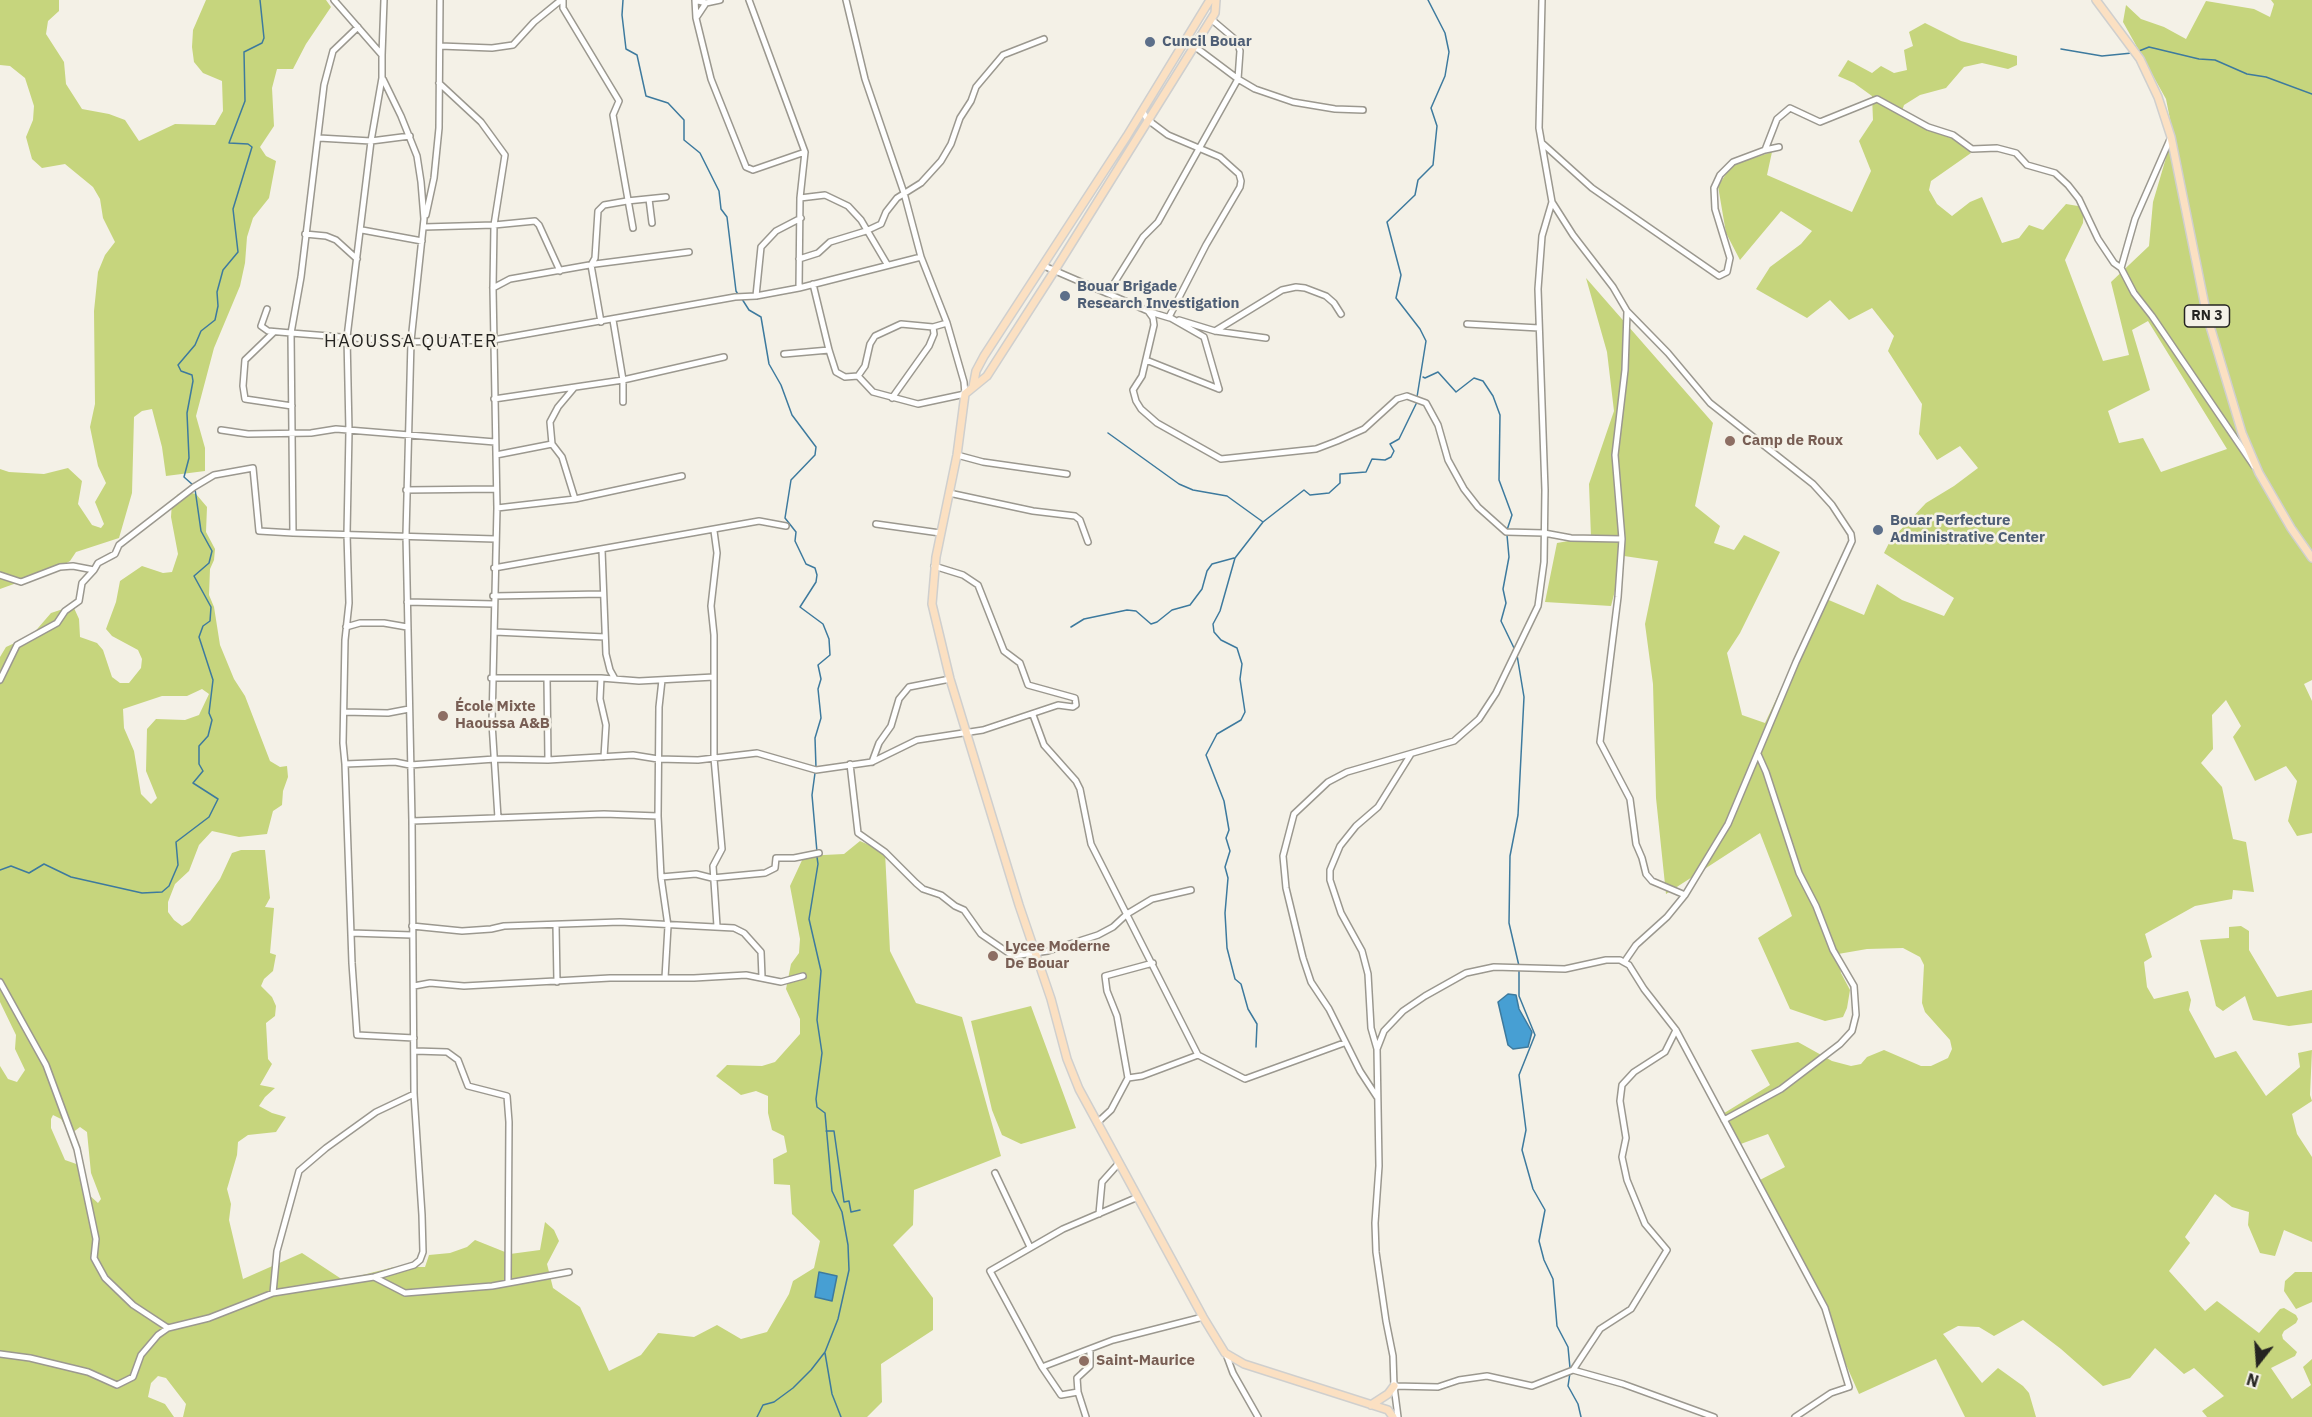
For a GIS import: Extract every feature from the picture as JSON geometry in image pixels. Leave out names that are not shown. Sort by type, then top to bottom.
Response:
[{"type":"main road","points":[[973,387],[980,363],[1044,266],[1210,0]]},
{"type":"main road","points":[[1216,0],[1216,10],[1211,19],[1055,270],[987,376],[965,394],[957,455],[934,566],[932,604],[950,679],[1051,999],[1067,1059],[1079,1089],[1203,1317],[1225,1353],[1244,1364],[1263,1372],[1388,1410],[1393,1417]]},
{"type":"main road","name":"RN 3","points":[[2096,0],[2140,59],[2158,97],[2170,136],[2207,316],[2242,433],[2259,473],[2291,528],[2312,558]]},
{"type":"main road","points":[[1168,67],[1177,72]]},
{"type":"main road","points":[[1013,314],[1023,320]]},
{"type":"main road","points":[[1371,1406],[1388,1394],[1394,1386]]},
{"type":"street","points":[[334,0],[382,55]]},
{"type":"street","points":[[384,0],[382,78],[371,141],[362,230],[347,337],[349,603],[346,627],[343,743],[357,1035],[414,1038]]},
{"type":"street","points":[[424,219],[434,178],[439,128],[440,0]]},
{"type":"street","points":[[441,46],[492,48],[513,45],[534,22],[562,0]]},
{"type":"street","points":[[562,0],[562,8],[619,101],[613,115],[633,228]]},
{"type":"street","points":[[720,0],[706,3],[695,0],[696,18],[711,79],[746,167],[753,170],[806,152]]},
{"type":"street","points":[[749,0],[806,152],[800,198],[799,288]]},
{"type":"street","points":[[846,0],[866,83],[904,193],[921,257],[947,323],[964,382],[965,394],[918,404],[873,392],[858,376]]},
{"type":"street","points":[[1542,0],[1539,128],[1552,202],[1573,235],[1613,287],[1627,311],[1668,353],[1710,403],[1813,484],[1832,506],[1851,534],[1852,541],[1796,662],[1728,824],[1685,896],[1667,917],[1636,945],[1624,962]]},
{"type":"street","points":[[696,18],[706,3]]},
{"type":"street","points":[[1108,292],[1143,237],[1158,222],[1238,79],[1237,41],[1211,19]]},
{"type":"street","points":[[293,533],[291,333],[301,277],[324,85],[333,51],[358,27]]},
{"type":"street","points":[[799,259],[818,253],[830,242],[881,224],[886,212],[904,193],[921,183],[941,161],[976,87],[1004,55],[1044,39]]},
{"type":"street","points":[[1194,46],[1255,89],[1293,102],[1335,109],[1363,110]]},
{"type":"street","points":[[0,1354],[30,1358],[88,1372],[117,1385],[133,1377],[141,1355],[158,1335],[168,1328],[209,1318],[273,1293],[374,1277],[414,1264],[420,1260],[423,1252],[414,1094],[406,490],[411,341],[424,219],[421,177],[410,136],[382,78]]},
{"type":"street","points":[[440,82],[481,122],[505,155],[494,225],[493,288],[497,508],[493,596],[495,632],[491,678],[498,818]]},
{"type":"street","points":[[1765,150],[1777,119],[1790,108],[1820,122],[1877,99],[1928,127],[1953,135],[1972,149],[1997,148],[2016,153],[2027,165],[2055,173],[2079,199],[2098,239],[2114,263],[2121,268],[2134,293],[2259,473]]},
{"type":"street","points":[[1142,111],[1148,120],[1168,135],[1220,157],[1239,174],[1241,181],[1240,188],[1206,245],[1169,317]]},
{"type":"street","points":[[319,138],[371,141],[410,136]]},
{"type":"street","points":[[2121,268],[2135,219],[2170,136]]},
{"type":"street","points":[[1542,142],[1592,188],[1719,276],[1727,272],[1730,258],[1715,209],[1714,188],[1720,175],[1733,162],[1779,147]]},
{"type":"street","points":[[421,177],[434,178]]},
{"type":"street","points":[[800,198],[825,195],[848,206],[861,220],[887,264]]},
{"type":"street","points":[[601,322],[591,265],[595,258],[598,211],[604,205],[666,197]]},
{"type":"street","points":[[649,199],[652,223]]},
{"type":"street","points":[[1377,1097],[1311,982],[1283,874],[1283,856],[1294,814],[1299,807],[1339,776],[1454,741],[1479,719],[1489,706],[1538,606],[1544,562],[1544,533],[1537,311],[1539,264],[1545,220],[1552,202]]},
{"type":"street","points":[[756,296],[761,247],[776,231],[801,218]]},
{"type":"street","points":[[424,227],[535,221],[560,271]]},
{"type":"street","points":[[362,230],[422,241]]},
{"type":"street","points":[[305,234],[326,236],[336,240],[357,259]]},
{"type":"street","points":[[493,288],[510,279],[689,252]]},
{"type":"street","points":[[267,309],[261,326],[274,332],[405,342],[493,340],[735,297],[756,296],[799,288],[921,257]]},
{"type":"street","points":[[1044,266],[1148,311],[1215,332],[1266,338]]},
{"type":"street","points":[[813,284],[829,350],[837,372],[845,377],[858,376]]},
{"type":"street","points":[[1215,332],[1282,290],[1296,287],[1326,296],[1341,314]]},
{"type":"street","points":[[1148,311],[1153,318],[1154,325],[1142,376],[1133,390],[1136,401],[1141,409],[1166,429],[1221,459],[1316,449],[1364,429],[1397,399],[1407,396],[1426,403],[1438,425],[1448,460],[1464,489],[1478,507],[1506,532],[1544,533],[1571,538],[1622,539]]},
{"type":"street","points":[[1627,311],[1625,370],[1615,455],[1622,539],[1618,597],[1600,742],[1630,799],[1636,844],[1646,874],[1652,881],[1685,896]]},
{"type":"street","points":[[1146,360],[1219,389],[1204,337],[1169,317]]},
{"type":"street","points":[[613,320],[623,380],[623,402]]},
{"type":"street","points":[[858,376],[865,366],[870,345],[875,336],[901,324],[933,327],[947,323]]},
{"type":"street","points":[[1467,324],[1539,327]]},
{"type":"street","points":[[892,398],[929,346],[934,334],[933,327]]},
{"type":"street","points":[[274,332],[245,360],[243,386],[245,399],[292,406]]},
{"type":"street","points":[[784,354],[829,350]]},
{"type":"street","points":[[494,399],[623,380],[724,357]]},
{"type":"street","points":[[574,388],[558,407],[550,422],[552,444],[562,457],[575,499]]},
{"type":"street","points":[[221,430],[248,434],[311,433],[336,429],[408,433],[495,442]]},
{"type":"street","points":[[495,455],[552,444]]},
{"type":"street","points":[[957,455],[983,462],[1067,474]]},
{"type":"street","points":[[0,680],[17,645],[57,623],[64,611],[79,601],[82,583],[98,563],[115,554],[118,545],[194,487],[214,475],[253,468],[259,531],[495,539]]},
{"type":"street","points":[[497,508],[575,499],[682,476]]},
{"type":"street","points":[[406,490],[496,489]]},
{"type":"street","points":[[949,493],[1033,511],[1075,516],[1080,520],[1088,542]]},
{"type":"street","points":[[494,568],[759,522],[786,526]]},
{"type":"street","points":[[876,524],[940,533]]},
{"type":"street","points":[[714,531],[717,553],[711,606],[714,635],[714,759],[722,849],[712,866],[717,926]]},
{"type":"street","points":[[602,550],[604,637],[610,670],[615,679]]},
{"type":"street","points":[[0,575],[21,582],[60,567],[73,566],[94,570]]},
{"type":"street","points":[[345,764],[395,762],[411,765],[495,759],[548,760],[633,755],[658,759],[714,759],[757,753],[816,770],[873,762],[917,740],[983,730],[1058,705],[1073,707],[1076,705],[1075,698],[1028,685],[1020,663],[1004,651],[978,585],[963,575],[934,566]]},
{"type":"street","points":[[493,596],[602,594]]},
{"type":"street","points":[[407,602],[494,604]]},
{"type":"street","points":[[346,627],[360,623],[407,627]]},
{"type":"street","points":[[495,632],[604,637]]},
{"type":"street","points":[[491,678],[602,678],[639,681],[714,677]]},
{"type":"street","points":[[547,678],[548,760]]},
{"type":"street","points":[[602,678],[600,699],[606,725],[604,757]]},
{"type":"street","points":[[873,762],[879,742],[891,726],[899,699],[909,687],[950,679]]},
{"type":"street","points":[[662,680],[658,816],[661,877],[668,926],[665,978]]},
{"type":"street","points":[[344,712],[388,713],[409,709]]},
{"type":"street","points":[[1033,714],[1044,745],[1076,781],[1080,789],[1091,844],[1198,1055],[1245,1079],[1344,1043]]},
{"type":"street","points":[[1398,1417],[1393,1356],[1376,1252],[1379,1166],[1377,1049],[1371,1028],[1368,974],[1362,951],[1341,913],[1330,880],[1330,870],[1340,846],[1356,826],[1378,807],[1411,754]]},
{"type":"street","points":[[1724,1120],[1781,1089],[1840,1044],[1852,1031],[1856,1015],[1854,986],[1833,950],[1816,906],[1799,873],[1758,754]]},
{"type":"street","points":[[850,764],[858,833],[885,852],[916,883],[964,910],[981,934],[1013,956],[1036,954],[1098,935],[1113,927],[1127,914],[1152,900],[1191,890]]},
{"type":"street","points":[[412,822],[604,814],[658,816]]},
{"type":"street","points":[[661,877],[696,874],[712,878],[765,873],[775,868],[776,858],[794,858],[819,853]]},
{"type":"street","points":[[412,926],[462,931],[504,926],[620,922],[734,928],[744,933],[761,952],[762,977]]},
{"type":"street","points":[[556,925],[557,982]]},
{"type":"street","points":[[351,933],[412,935]]},
{"type":"street","points":[[1377,1049],[1384,1031],[1403,1011],[1466,973],[1494,968],[1565,969],[1606,960],[1624,962],[1676,1030],[1825,1308],[1849,1387],[1831,1393],[1795,1417]]},
{"type":"street","points":[[1097,1123],[1112,1110],[1128,1078],[1117,1016],[1107,991],[1105,976],[1153,963]]},
{"type":"street","points":[[414,986],[430,983],[464,986],[610,978],[746,975],[781,982],[803,976]]},
{"type":"street","points":[[0,982],[46,1065],[77,1149],[96,1239],[94,1257],[105,1278],[112,1285],[133,1305],[168,1328]]},
{"type":"street","points":[[1573,1370],[1600,1329],[1631,1309],[1667,1250],[1645,1224],[1627,1180],[1622,1156],[1626,1138],[1620,1101],[1623,1085],[1634,1072],[1665,1052],[1676,1030]]},
{"type":"street","points":[[415,1051],[447,1052],[458,1060],[468,1086],[507,1096],[509,1122],[508,1282]]},
{"type":"street","points":[[1128,1078],[1142,1076],[1198,1055]]},
{"type":"street","points":[[273,1293],[277,1251],[299,1171],[326,1148],[376,1112],[414,1094]]},
{"type":"street","points":[[1100,1214],[1102,1182],[1119,1163]]},
{"type":"street","points":[[995,1173],[1030,1247]]},
{"type":"street","points":[[1078,1392],[1061,1395],[1041,1367],[990,1272],[1063,1229],[1138,1197]]},
{"type":"street","points":[[374,1277],[405,1293],[492,1286],[569,1272]]},
{"type":"street","points":[[1041,1367],[1113,1340],[1203,1317]]},
{"type":"street","points":[[1086,1417],[1078,1392],[1077,1378],[1090,1366],[1090,1349]]},
{"type":"street","points":[[1225,1353],[1233,1373],[1258,1417]]},
{"type":"street","points":[[1394,1386],[1438,1387],[1459,1380],[1487,1376],[1532,1386],[1573,1370],[1623,1384],[1714,1417]]},
{"type":"green space","points":[[0,0],[59,0],[59,11],[48,21],[46,34],[64,62],[66,84],[82,109],[109,114],[125,120],[139,141],[175,124],[215,125],[223,111],[222,81],[203,73],[194,62],[193,30],[206,0],[326,0],[331,7],[306,44],[293,69],[277,69],[272,88],[274,126],[260,147],[266,156],[276,161],[269,198],[253,218],[247,237],[240,286],[214,348],[196,416],[205,448],[205,471],[166,476],[162,447],[152,409],[142,411],[134,417],[132,493],[119,538],[76,552],[70,561],[58,568],[0,589],[0,469],[9,472],[44,474],[68,468],[82,481],[78,504],[92,525],[101,528],[104,524],[95,502],[106,483],[98,466],[90,427],[95,404],[94,311],[98,272],[105,255],[115,242],[103,218],[100,199],[93,187],[65,164],[42,168],[32,159],[26,137],[33,120],[34,106],[25,78],[10,66],[0,65]]},
{"type":"green space","points":[[2271,0],[2312,0],[2312,680],[2304,684],[2312,701],[2312,833],[2297,836],[2288,821],[2297,781],[2286,766],[2255,781],[2233,737],[2241,726],[2226,700],[2212,715],[2213,749],[2201,763],[2222,787],[2233,839],[2246,842],[2254,892],[2233,890],[2232,899],[2195,906],[2145,934],[2152,957],[2144,962],[2147,987],[2154,999],[2188,991],[2191,1000],[2189,1010],[2215,1058],[2236,1051],[2266,1096],[2300,1067],[2298,1053],[2312,1050],[2310,1095],[2312,1101],[2292,1114],[2297,1134],[2312,1157],[2312,1242],[2284,1230],[2275,1256],[2260,1253],[2248,1225],[2249,1212],[2232,1207],[2215,1194],[2185,1237],[2190,1243],[2169,1271],[2205,1311],[2217,1301],[2259,1333],[2280,1309],[2284,1308],[2296,1315],[2298,1319],[2296,1323],[2282,1335],[2283,1339],[2297,1352],[2295,1356],[2271,1368],[2292,1399],[2311,1385],[2303,1367],[2312,1359],[2312,1417],[2207,1417],[2202,1411],[2224,1396],[2194,1368],[2184,1374],[2155,1348],[2130,1378],[2103,1386],[2061,1349],[2023,1320],[1994,1336],[1979,1327],[1958,1326],[1943,1334],[1982,1383],[1998,1368],[2023,1386],[2029,1393],[2036,1417],[1965,1417],[1936,1359],[1859,1394],[1812,1287],[1756,1182],[1785,1167],[1768,1134],[1738,1145],[1721,1115],[1770,1085],[1751,1050],[1798,1042],[1832,1061],[1851,1066],[1861,1064],[1867,1057],[1884,1050],[1921,1066],[1931,1066],[1948,1058],[1952,1049],[1950,1040],[1925,1012],[1922,1003],[1924,965],[1920,957],[1903,948],[1867,949],[1838,954],[1841,973],[1850,990],[1843,1017],[1825,1021],[1790,1009],[1758,938],[1792,916],[1760,833],[1666,894],[1656,798],[1653,684],[1645,624],[1658,561],[1624,556],[1611,606],[1545,602],[1557,543],[1591,537],[1589,484],[1614,411],[1607,352],[1586,278],[1713,423],[1695,506],[1720,526],[1714,543],[1734,550],[1744,535],[1780,552],[1740,633],[1727,653],[1742,715],[1765,723],[1824,598],[1864,615],[1877,584],[1902,600],[1944,616],[1954,598],[1884,553],[1890,541],[1926,503],[1978,468],[1960,446],[1937,460],[1919,434],[1922,404],[1888,351],[1894,336],[1872,308],[1849,320],[1830,300],[1807,318],[1756,289],[1770,267],[1801,244],[1812,231],[1781,211],[1740,260],[1726,233],[1718,186],[1732,165],[1772,152],[1767,175],[1852,212],[1871,171],[1859,141],[1873,120],[1872,96],[1854,83],[1838,76],[1848,60],[1872,73],[1881,66],[1894,73],[1907,70],[1904,50],[1913,46],[1909,32],[1925,23],[1961,41],[2017,56],[2017,65],[2008,69],[1982,63],[1964,67],[1946,88],[1920,95],[1904,105],[1901,114],[1908,120],[1945,131],[1971,153],[1931,181],[1929,190],[1937,204],[1952,216],[1970,202],[1982,197],[2002,243],[2019,238],[2029,225],[2043,230],[2066,204],[2084,207],[2083,223],[2065,260],[2103,361],[2129,355],[2111,282],[2149,246],[2153,202],[2173,134],[2166,99],[2123,22],[2126,5],[2141,19],[2164,27],[2186,39],[2206,1],[2254,9],[2270,17],[2274,4]],"holes":[[[2148,321],[2227,449],[2161,472],[2143,438],[2119,443],[2108,411],[2150,390],[2132,330]]]},
{"type":"green space","points":[[187,492],[196,494],[207,507],[206,532],[215,549],[210,569],[209,595],[214,607],[220,645],[234,679],[245,696],[270,761],[280,767],[287,766],[288,777],[283,791],[282,805],[273,811],[267,834],[239,837],[212,831],[199,845],[189,871],[175,884],[168,902],[168,912],[182,926],[190,921],[220,879],[232,853],[241,850],[265,850],[270,898],[265,907],[274,908],[270,953],[276,955],[273,971],[264,979],[261,986],[272,997],[276,1006],[275,1016],[266,1023],[268,1059],[272,1064],[260,1085],[275,1088],[259,1106],[286,1117],[276,1132],[248,1135],[238,1142],[237,1155],[227,1189],[231,1204],[229,1220],[243,1279],[302,1253],[343,1280],[394,1267],[425,1267],[429,1255],[450,1253],[467,1247],[475,1240],[510,1254],[540,1250],[545,1222],[554,1230],[559,1241],[547,1264],[553,1288],[580,1307],[609,1371],[641,1355],[658,1333],[694,1337],[717,1325],[741,1339],[767,1332],[789,1294],[793,1281],[814,1268],[820,1241],[792,1214],[790,1185],[774,1184],[773,1159],[787,1152],[784,1136],[772,1130],[768,1113],[768,1096],[756,1091],[741,1095],[716,1076],[727,1065],[762,1066],[775,1062],[800,1034],[800,1019],[786,989],[791,964],[799,953],[800,939],[790,886],[804,856],[844,854],[860,841],[885,852],[890,951],[916,1003],[962,1017],[1001,1156],[914,1190],[913,1225],[893,1245],[933,1298],[933,1330],[881,1364],[882,1402],[867,1417],[183,1417],[186,1404],[166,1378],[158,1376],[151,1383],[148,1397],[165,1404],[174,1417],[0,1417],[0,1066],[8,1079],[17,1082],[25,1070],[15,1049],[16,1035],[0,1002],[0,657],[6,647],[32,635],[51,613],[69,607],[74,608],[79,619],[80,637],[97,643],[103,650],[112,677],[120,683],[129,683],[141,668],[142,659],[138,650],[112,636],[106,629],[116,602],[120,581],[142,566],[163,573],[172,572],[178,554],[171,517],[172,502],[178,494]],"holes":[[[202,689],[209,694],[199,715],[185,720],[156,719],[147,729],[146,771],[157,798],[151,804],[141,794],[134,751],[124,728],[123,709],[162,696],[187,696]],[[53,1115],[61,1119],[68,1132],[72,1133],[80,1127],[87,1132],[91,1173],[101,1199],[98,1203],[88,1194],[82,1166],[65,1160],[51,1128]]]},
{"type":"green space","points":[[2241,926],[2249,931],[2249,950],[2277,997],[2312,990],[2312,1023],[2289,1026],[2253,1020],[2245,996],[2223,1011],[2216,1006],[2200,940],[2229,938],[2229,927]]},
{"type":"green space","points":[[1031,1006],[1076,1128],[1021,1144],[1002,1135],[992,1110],[971,1021]]},
{"type":"green space","points":[[2295,1272],[2312,1272],[2312,1302],[2296,1309],[2284,1291],[2285,1281]]},
{"type":"water","points":[[1508,994],[1516,995],[1519,1009],[1532,1032],[1528,1047],[1513,1049],[1508,1045],[1498,1002]]},
{"type":"water","points":[[819,1272],[837,1276],[832,1301],[815,1297]]},
{"type":"waterway","points":[[193,485],[184,477],[189,458],[187,413],[193,381],[192,375],[181,371],[178,365],[195,345],[201,331],[215,320],[218,306],[217,292],[223,270],[238,252],[233,209],[252,147],[248,144],[229,143],[245,101],[244,52],[262,43],[264,38],[260,0]]},
{"type":"waterway","points":[[623,0],[622,15],[626,49],[637,55],[646,96],[668,103],[684,120],[684,140],[700,153],[719,191],[721,209],[727,217],[736,291],[739,296]]},
{"type":"waterway","points":[[1417,397],[1426,341],[1420,329],[1396,298],[1401,275],[1387,222],[1415,195],[1418,180],[1433,165],[1437,126],[1431,108],[1445,76],[1449,52],[1445,33],[1428,0]]},
{"type":"waterway","points":[[2139,51],[2149,47],[2199,59],[2215,60],[2247,74],[2266,77],[2312,94]]},
{"type":"waterway","points":[[2061,49],[2102,56],[2132,53]]},
{"type":"waterway","points":[[742,299],[749,310],[761,317],[769,364],[781,385],[792,415],[816,447],[815,455],[791,480],[785,518],[796,532],[795,541],[806,564],[815,568],[817,575],[816,582],[800,607],[823,624],[829,639],[830,655],[818,665],[821,679],[818,689],[821,718],[815,738],[816,768]]},
{"type":"waterway","points":[[1423,377],[1438,372],[1456,392],[1474,378],[1483,381],[1493,396],[1500,415],[1499,480],[1512,515],[1507,530]]},
{"type":"waterway","points":[[1256,1047],[1257,1024],[1248,1009],[1241,984],[1235,979],[1227,948],[1225,913],[1228,878],[1225,867],[1230,851],[1226,838],[1229,830],[1224,801],[1206,755],[1217,734],[1241,720],[1245,712],[1240,679],[1242,664],[1237,648],[1221,640],[1214,632],[1213,624],[1220,611],[1235,558],[1263,522],[1304,490],[1310,495],[1329,493],[1340,483],[1340,474],[1366,472],[1372,459],[1385,460],[1391,457],[1394,451],[1390,444],[1399,439],[1417,402]]},
{"type":"waterway","points":[[1108,433],[1179,484],[1193,490],[1227,496],[1263,522]]},
{"type":"waterway","points":[[0,870],[11,866],[29,873],[44,864],[71,877],[142,893],[162,892],[169,886],[178,865],[176,842],[209,817],[218,799],[193,783],[203,771],[199,764],[199,746],[208,736],[212,720],[209,713],[213,680],[199,637],[203,626],[210,621],[211,607],[194,576],[209,563],[212,551],[201,531],[195,489]]},
{"type":"waterway","points":[[1507,535],[1509,557],[1503,589],[1506,603],[1501,621],[1514,648]]},
{"type":"waterway","points":[[1071,627],[1084,619],[1127,610],[1136,611],[1151,624],[1157,622],[1172,610],[1190,605],[1202,589],[1207,571],[1212,564],[1234,558]]},
{"type":"waterway","points":[[1517,655],[1524,697],[1518,815],[1510,856],[1509,923],[1519,966]]},
{"type":"waterway","points":[[815,773],[812,795],[817,852]]},
{"type":"waterway","points":[[757,1417],[763,1405],[774,1402],[793,1388],[825,1352],[838,1319],[849,1270],[848,1245],[842,1212],[832,1191],[825,1113],[817,1107],[816,1099],[822,1053],[817,1020],[821,971],[809,919],[818,864],[817,857]]},
{"type":"waterway","points":[[1519,971],[1519,996],[1535,1035],[1519,1075],[1526,1130],[1522,1150],[1533,1189],[1545,1210],[1539,1241],[1544,1260],[1553,1279],[1557,1326],[1568,1347],[1570,1368]]},
{"type":"waterway","points":[[826,1131],[834,1131],[844,1202],[849,1201],[851,1212],[860,1210]]},
{"type":"waterway","points":[[825,1353],[832,1394],[841,1417]]},
{"type":"waterway","points":[[1570,1373],[1568,1386],[1578,1404],[1581,1417]]},
{"type":"place","name":"Cuncil Bouar","points":[[1150,42]]},
{"type":"place","name":"Bouar Brigade Research Investigation","points":[[1065,296]]},
{"type":"place","name":"Camp de Roux","points":[[1730,441]]},
{"type":"place","name":"Bouar Perfecture Administrative Center","points":[[1878,530]]},
{"type":"place","name":"École Mixte Haoussa A&B","points":[[443,716]]},
{"type":"place","name":"Lycee Moderne De Bouar","points":[[993,956]]},
{"type":"place","name":"Saint-Maurice","points":[[1084,1361]]},
{"type":"district","name":"HAOUSSA QUATER","points":[[411,342]]}]
